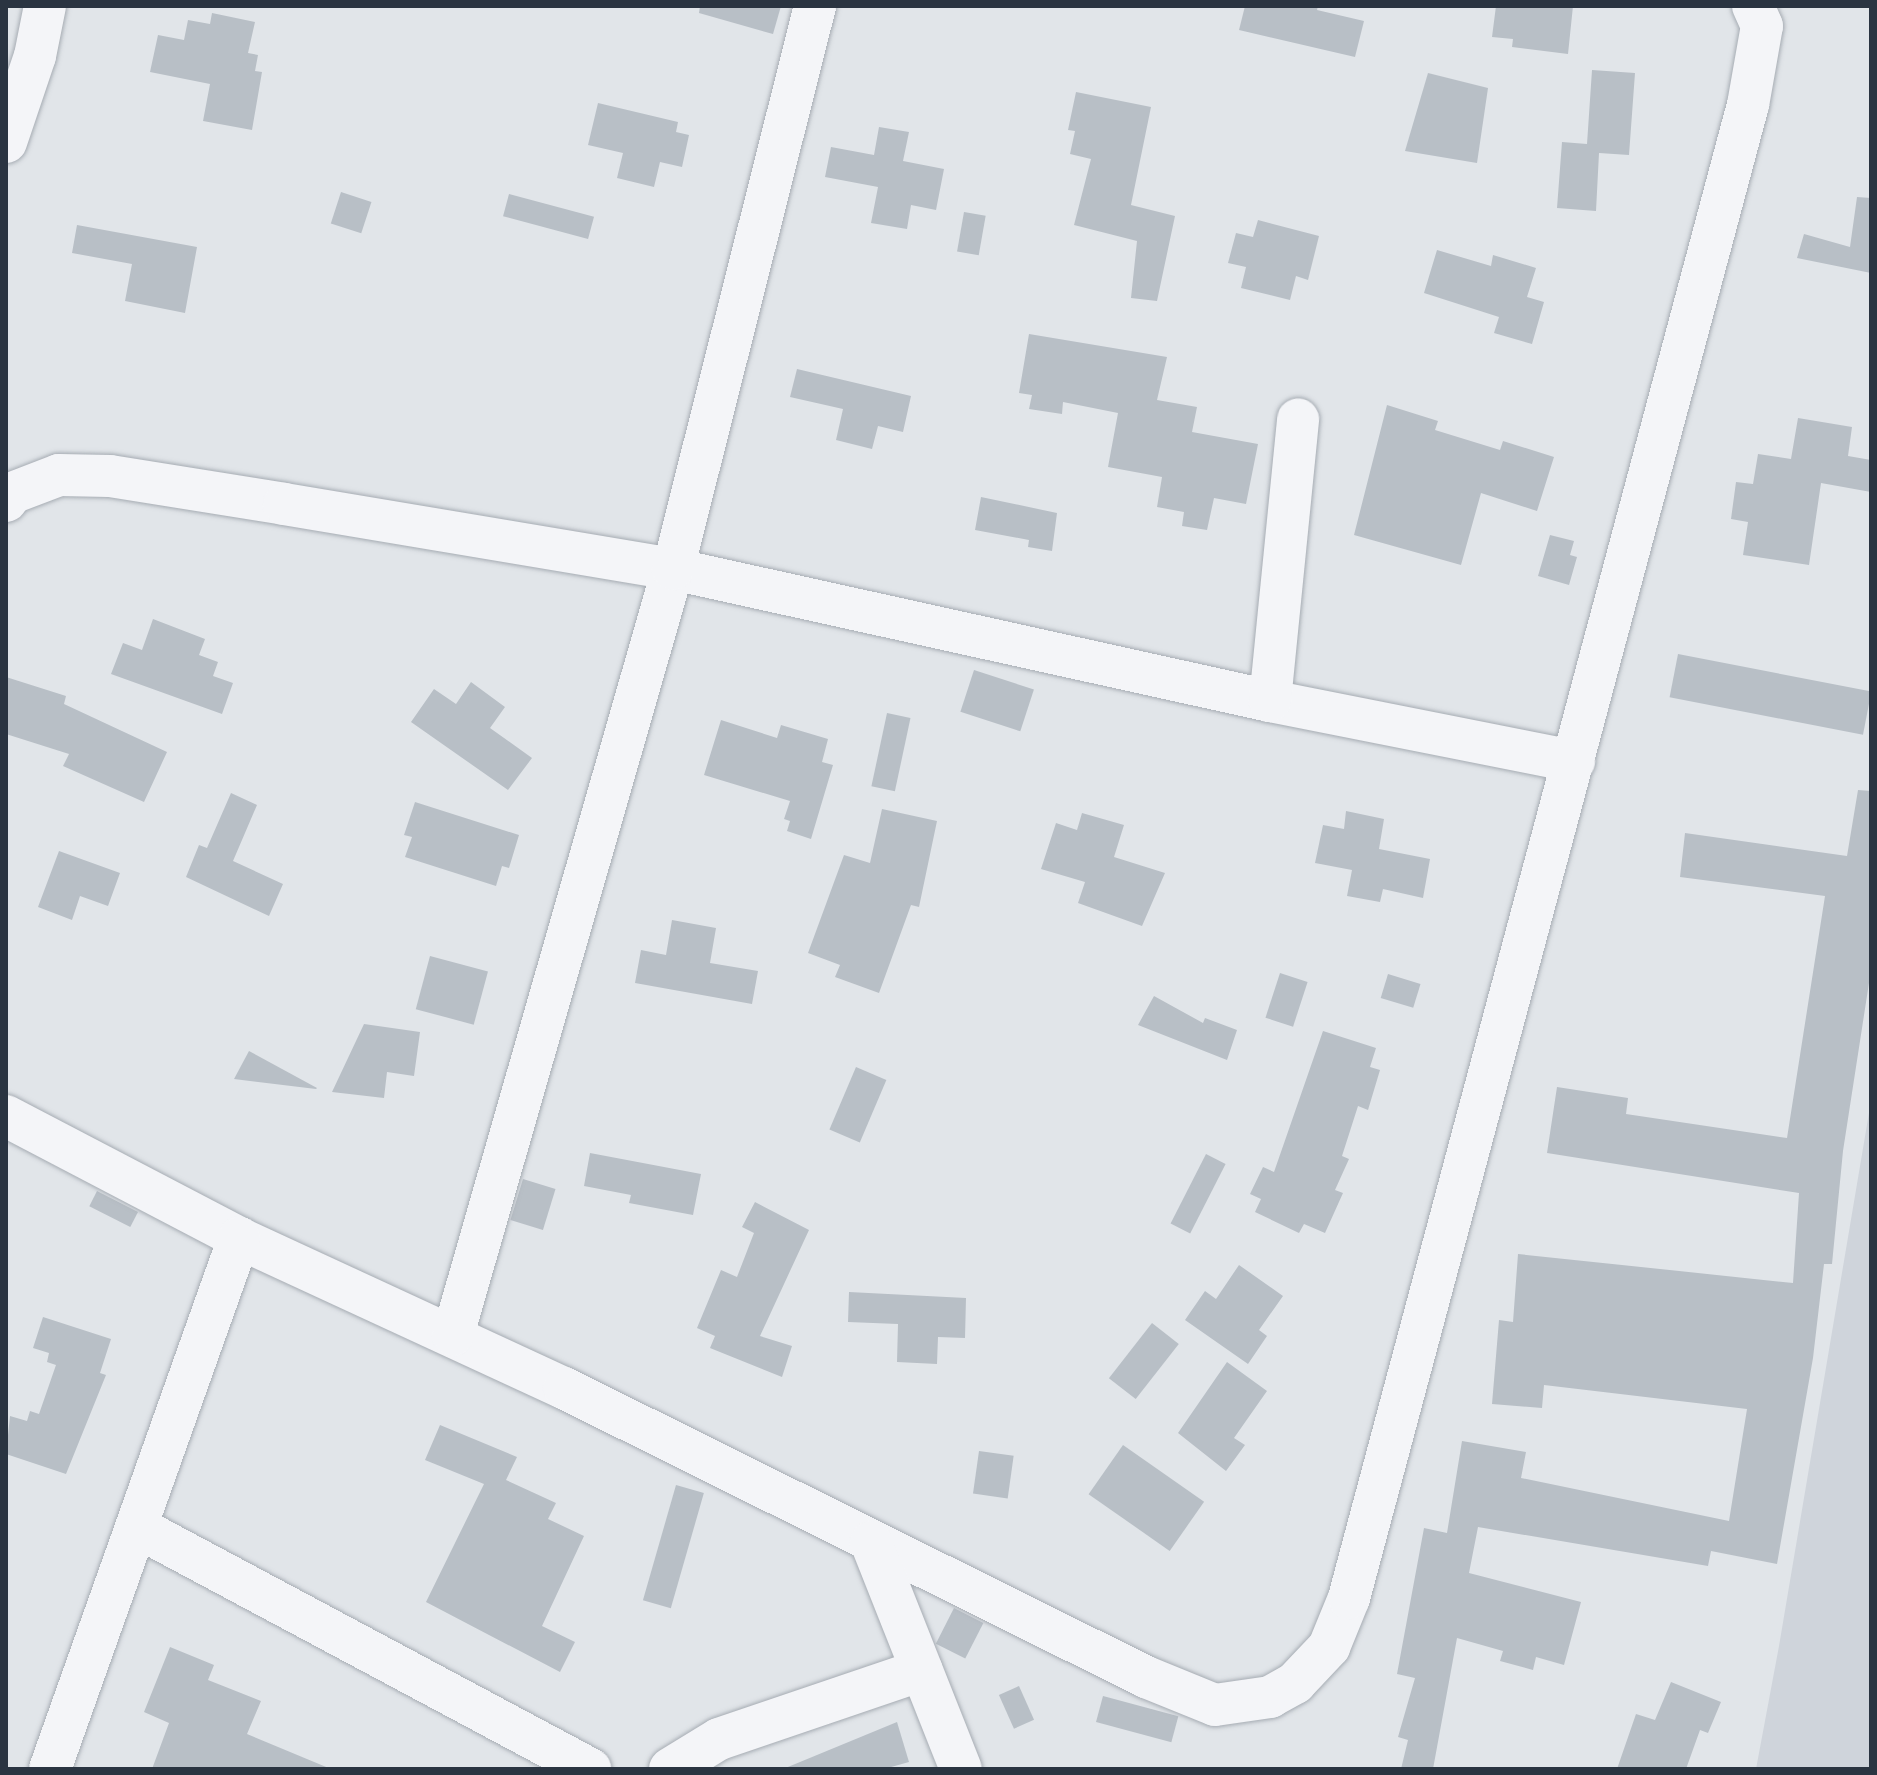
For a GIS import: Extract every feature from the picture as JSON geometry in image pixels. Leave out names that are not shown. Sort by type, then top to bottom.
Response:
[{"type":"street","points":[[6,142],[35,56],[45,6]]},
{"type":"street","points":[[453,1335],[673,569],[815,6]]},
{"type":"street","points":[[6,1116],[239,1238],[453,1335],[1146,1677],[1215,1705],[1270,1697],[1295,1683],[1329,1647],[1349,1598],[1748,105],[1762,26],[1753,6]]},
{"type":"street","points":[[1270,701],[1298,419]]},
{"type":"street","points":[[8,493],[59,475],[110,476],[673,569],[1270,701],[1574,761]]},
{"type":"street","points":[[50,1769],[239,1238]]},
{"type":"street","points":[[137,1527],[590,1769]]},
{"type":"street","points":[[871,1542],[961,1769]]},
{"type":"street","points":[[670,1769],[719,1739],[922,1670]]},
{"type":"shaded area","points":[[1871,1101],[1871,1769],[1756,1769],[1779,1646]]},
{"type":"building","points":[[700,6],[781,6],[773,34],[699,13]]},
{"type":"building","points":[[1245,6],[1318,6],[1317,10],[1364,21],[1355,57],[1239,30]]},
{"type":"building","points":[[1496,6],[1573,6],[1568,54],[1512,47],[1513,39],[1492,37]]},
{"type":"building","points":[[212,13],[255,22],[248,53],[258,55],[255,71],[262,72],[252,130],[203,121],[210,84],[150,72],[158,35],[184,40],[188,20],[210,24]]},
{"type":"building","points":[[1592,70],[1635,73],[1629,155],[1599,153],[1596,211],[1557,208],[1562,142],[1587,144]]},
{"type":"building","points":[[1428,73],[1488,88],[1477,163],[1405,151]]},
{"type":"building","points":[[1076,92],[1151,107],[1131,205],[1175,216],[1157,301],[1131,298],[1137,241],[1074,225],[1091,159],[1070,154],[1075,131],[1068,130]]},
{"type":"building","points":[[598,103],[678,122],[676,132],[689,135],[682,167],[660,162],[654,187],[617,178],[623,153],[588,145]]},
{"type":"building","points":[[879,127],[909,132],[903,161],[944,169],[936,210],[911,205],[907,229],[871,223],[878,187],[825,177],[831,147],[874,155]]},
{"type":"building","points":[[341,192],[371,202],[361,233],[331,223]]},
{"type":"building","points":[[509,194],[594,217],[588,239],[503,216]]},
{"type":"building","points":[[1857,197],[1871,198],[1871,273],[1797,258],[1804,234],[1850,247]]},
{"type":"building","points":[[964,212],[986,216],[979,255],[957,251]]},
{"type":"building","points":[[1258,220],[1319,236],[1308,280],[1296,276],[1290,300],[1241,288],[1246,267],[1228,263],[1236,233],[1253,237]]},
{"type":"building","points":[[77,225],[197,247],[185,313],[125,301],[132,264],[72,253]]},
{"type":"building","points":[[1437,250],[1491,266],[1493,255],[1536,268],[1527,297],[1544,302],[1532,344],[1494,333],[1499,317],[1424,293]]},
{"type":"building","points":[[1029,334],[1167,357],[1157,400],[1197,407],[1192,432],[1258,444],[1246,504],[1214,498],[1207,530],[1182,526],[1184,512],[1157,507],[1162,477],[1108,467],[1118,413],[1063,402],[1062,414],[1029,409],[1032,395],[1019,393]]},
{"type":"building","points":[[797,369],[911,396],[903,432],[878,426],[872,449],[836,440],[843,409],[790,397]]},
{"type":"building","points":[[1387,405],[1438,421],[1435,430],[1500,450],[1503,441],[1554,457],[1537,511],[1481,493],[1461,565],[1354,535]]},
{"type":"building","points":[[1798,418],[1852,427],[1848,456],[1871,460],[1871,492],[1821,483],[1809,565],[1743,555],[1748,522],[1731,519],[1736,482],[1753,484],[1758,454],[1791,459]]},
{"type":"building","points":[[981,497],[1057,513],[1052,551],[1028,547],[1029,540],[975,530]]},
{"type":"building","points":[[1550,535],[1574,541],[1570,555],[1577,557],[1569,585],[1538,576]]},
{"type":"building","points":[[153,619],[205,639],[199,655],[218,662],[213,676],[233,683],[222,714],[111,674],[123,643],[142,650]]},
{"type":"building","points":[[1678,654],[1871,692],[1863,735],[1670,697]]},
{"type":"building","points":[[974,670],[1034,689],[1020,731],[960,712]]},
{"type":"building","points":[[6,677],[66,696],[64,704],[167,752],[144,802],[63,766],[69,754],[6,734]]},
{"type":"building","points":[[471,682],[505,707],[490,728],[532,758],[508,790],[411,722],[434,689],[456,704]]},
{"type":"building","points":[[887,713],[910,718],[895,791],[871,786]]},
{"type":"building","points":[[721,720],[777,738],[781,725],[828,739],[822,762],[833,765],[811,839],[787,831],[790,821],[784,819],[790,801],[704,775]]},
{"type":"building","points":[[1858,790],[1871,791],[1871,970],[1843,1151],[1832,1264],[1824,1264],[1813,1358],[1777,1564],[1711,1551],[1708,1566],[1478,1527],[1469,1573],[1581,1602],[1564,1665],[1536,1657],[1533,1670],[1500,1661],[1503,1651],[1457,1638],[1433,1769],[1401,1769],[1408,1740],[1398,1737],[1415,1678],[1397,1674],[1424,1528],[1447,1533],[1462,1441],[1526,1452],[1521,1478],[1729,1521],[1747,1409],[1544,1385],[1542,1408],[1492,1404],[1499,1320],[1513,1322],[1518,1254],[1793,1283],[1799,1193],[1547,1153],[1557,1087],[1628,1098],[1626,1114],[1787,1138],[1825,896],[1680,877],[1685,833],[1847,856]]},
{"type":"building","points":[[231,793],[257,805],[233,861],[283,884],[269,916],[186,877],[199,845],[207,848]]},
{"type":"building","points":[[415,802],[519,835],[509,868],[502,866],[496,886],[405,857],[412,837],[404,835]]},
{"type":"building","points":[[882,809],[937,821],[919,907],[911,905],[879,993],[835,977],[840,965],[808,953],[844,855],[870,863]]},
{"type":"building","points":[[1346,811],[1384,819],[1379,849],[1430,859],[1423,898],[1383,889],[1380,902],[1347,896],[1352,870],[1315,863],[1323,825],[1344,829]]},
{"type":"building","points":[[1082,813],[1124,825],[1114,857],[1165,873],[1142,926],[1078,903],[1085,882],[1041,869],[1056,823],[1077,830]]},
{"type":"building","points":[[59,851],[120,873],[108,906],[80,896],[72,920],[38,907]]},
{"type":"building","points":[[672,920],[716,928],[710,963],[758,971],[752,1004],[635,983],[641,950],[666,955]]},
{"type":"building","points":[[430,956],[488,972],[474,1025],[416,1009]]},
{"type":"building","points":[[1280,973],[1308,982],[1293,1027],[1265,1018]]},
{"type":"building","points":[[1388,974],[1421,984],[1413,1008],[1381,998]]},
{"type":"building","points":[[1154,996],[1203,1023],[1205,1018],[1237,1030],[1227,1060],[1138,1025]]},
{"type":"building","points":[[364,1024],[420,1032],[414,1076],[387,1072],[384,1098],[332,1092]]},
{"type":"building","points":[[1323,1031],[1376,1048],[1370,1067],[1380,1070],[1368,1110],[1358,1106],[1342,1156],[1349,1159],[1335,1190],[1343,1193],[1325,1233],[1304,1224],[1299,1233],[1255,1212],[1261,1199],[1250,1194],[1263,1167],[1274,1172]]},
{"type":"building","points":[[249,1051],[317,1088],[234,1079]]},
{"type":"building","points":[[856,1067],[886,1080],[860,1142],[829,1130]]},
{"type":"building","points":[[590,1153],[701,1174],[693,1215],[629,1203],[631,1195],[584,1186]]},
{"type":"building","points":[[1206,1154],[1226,1164],[1190,1233],[1171,1223]]},
{"type":"building","points":[[523,1179],[556,1189],[543,1230],[510,1220]]},
{"type":"building","points":[[97,1191],[138,1212],[130,1227],[89,1206]]},
{"type":"building","points":[[755,1202],[809,1230],[760,1336],[792,1346],[782,1377],[710,1348],[715,1336],[697,1328],[721,1270],[737,1277],[754,1233],[742,1227]]},
{"type":"building","points":[[1239,1265],[1283,1296],[1259,1330],[1267,1336],[1248,1364],[1185,1320],[1205,1291],[1216,1299]]},
{"type":"building","points":[[849,1292],[966,1298],[965,1338],[938,1337],[937,1364],[897,1362],[898,1324],[848,1322]]},
{"type":"building","points":[[43,1317],[111,1339],[100,1373],[106,1375],[66,1474],[6,1454],[10,1416],[27,1421],[30,1411],[39,1414],[56,1365],[47,1362],[49,1353],[33,1348]]},
{"type":"building","points":[[1152,1323],[1179,1344],[1136,1399],[1109,1378]]},
{"type":"building","points":[[1227,1362],[1267,1391],[1234,1438],[1245,1445],[1226,1471],[1178,1433]]},
{"type":"building","points":[[440,1425],[517,1457],[506,1480],[556,1503],[548,1519],[584,1536],[542,1626],[575,1642],[560,1672],[426,1602],[484,1484],[425,1460]]},
{"type":"building","points":[[1123,1445],[1204,1502],[1170,1551],[1089,1494]]},
{"type":"building","points":[[979,1451],[1014,1456],[1008,1498],[973,1494]]},
{"type":"building","points":[[676,1485],[704,1493],[671,1608],[643,1600]]},
{"type":"building","points":[[954,1608],[983,1623],[965,1659],[936,1644]]},
{"type":"building","points":[[170,1647],[214,1665],[208,1680],[261,1701],[247,1734],[331,1769],[152,1769],[169,1723],[144,1712]]},
{"type":"building","points":[[1671,1682],[1721,1702],[1708,1733],[1700,1730],[1686,1769],[1617,1769],[1636,1714],[1655,1720]]},
{"type":"building","points":[[1019,1686],[1034,1720],[1014,1729],[999,1695]]},
{"type":"building","points":[[1103,1696],[1178,1716],[1171,1742],[1096,1722]]},
{"type":"building","points":[[897,1722],[909,1762],[884,1769],[783,1769]]}]
